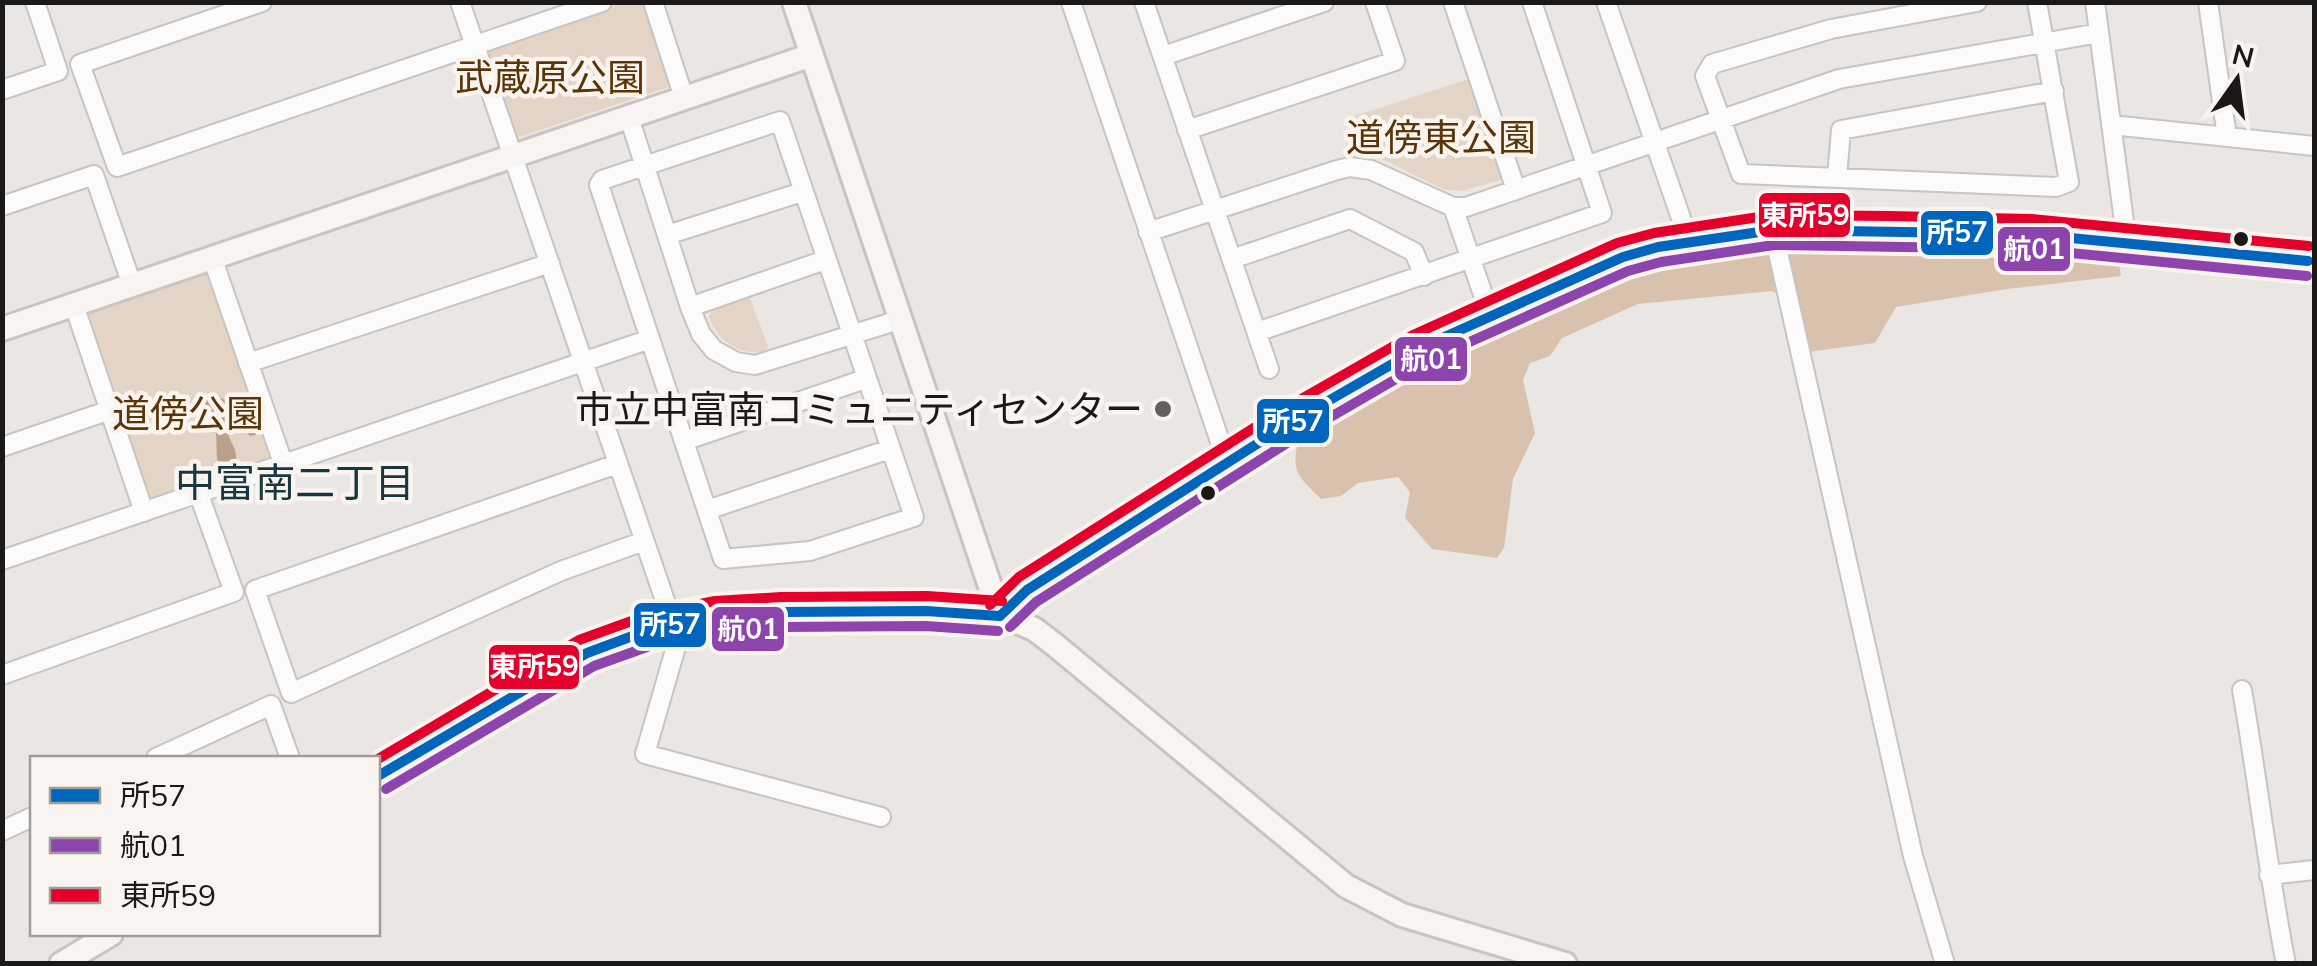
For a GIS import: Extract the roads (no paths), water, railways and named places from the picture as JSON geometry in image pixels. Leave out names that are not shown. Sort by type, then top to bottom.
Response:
[{"type":"street","points":[[2,90],[58,71],[35,2]]},
{"type":"street","points":[[262,2],[80,64],[117,167],[474,45],[573,7],[602,2]]},
{"type":"street","points":[[460,2],[644,540],[678,620],[645,754],[881,818]]},
{"type":"street","points":[[653,2],[684,98]]},
{"type":"street","points":[[794,2],[1000,616]]},
{"type":"street","points":[[1072,2],[1228,465]]},
{"type":"street","points":[[1144,2],[1269,369]]},
{"type":"street","points":[[1162,56],[1324,2]]},
{"type":"street","points":[[1188,130],[1395,61],[1375,2]]},
{"type":"street","points":[[1453,2],[1516,190]]},
{"type":"street","points":[[1257,332],[1602,213],[1532,2]]},
{"type":"street","points":[[1606,2],[1689,241]]},
{"type":"street","points":[[1977,2],[1832,29],[1712,64],[1705,76],[1740,174],[2056,187],[2070,182],[2037,2]]},
{"type":"street","points":[[2095,2],[2127,244]]},
{"type":"street","points":[[2208,2],[2227,137]]},
{"type":"street","points":[[1148,232],[1350,167],[1371,170],[1453,207],[1466,207],[1839,79],[2100,33]]},
{"type":"street","points":[[2,329],[812,55]]},
{"type":"street","points":[[1837,176],[1841,130],[2054,91]]},
{"type":"street","points":[[629,117],[690,307],[701,334],[714,350],[747,365],[768,364],[902,319]]},
{"type":"street","points":[[780,121],[914,518],[810,551],[723,559],[599,185],[602,180],[644,166],[780,121]]},
{"type":"street","points":[[2111,126],[2314,146]]},
{"type":"street","points":[[2,206],[94,175],[132,284]]},
{"type":"street","points":[[667,235],[802,192]]},
{"type":"street","points":[[1453,207],[1490,315]]},
{"type":"street","points":[[1232,259],[1350,219],[1414,252],[1424,276]]},
{"type":"street","points":[[1000,616],[1027,590],[1356,383],[1490,315],[1623,257],[1689,241],[1773,230],[2030,234],[2314,261]]},
{"type":"street","points":[[1773,230],[1913,856],[1944,964]]},
{"type":"street","points":[[212,257],[283,463]]},
{"type":"street","points":[[690,307],[824,260]]},
{"type":"street","points":[[248,363],[550,264]]},
{"type":"street","points":[[74,305],[144,512]]},
{"type":"street","points":[[2,560],[650,339]]},
{"type":"street","points":[[684,441],[865,379]]},
{"type":"street","points":[[2,448],[110,410]]},
{"type":"street","points":[[707,510],[890,449]]},
{"type":"street","points":[[618,464],[255,590],[292,692],[560,571],[644,540]]},
{"type":"street","points":[[2,675],[234,592],[198,492]]},
{"type":"street","points":[[380,775],[587,653],[678,620],[764,612],[960,610],[1000,616],[1034,629],[1055,645],[1346,886],[1402,914],[1564,964]]},
{"type":"street","points":[[2242,690],[2286,964]]},
{"type":"street","points":[[160,756],[270,704],[289,756]]},
{"type":"street","points":[[2,831],[30,817]]},
{"type":"street","points":[[2269,875],[2314,870]]},
{"type":"street","points":[[61,964],[109,936]]},
{"type":"place","name":"市立中富南コミュニティセンター","points":[[1163,409]]},
{"type":"district","name":"中富南二丁目","points":[[295,482]]},
{"type":"park label","name":"武蔵原公園","points":[[550,77]]},
{"type":"park label","name":"道傍東公園","points":[[1441,137]]},
{"type":"park label","name":"道傍公園","points":[[188,413]]}]
